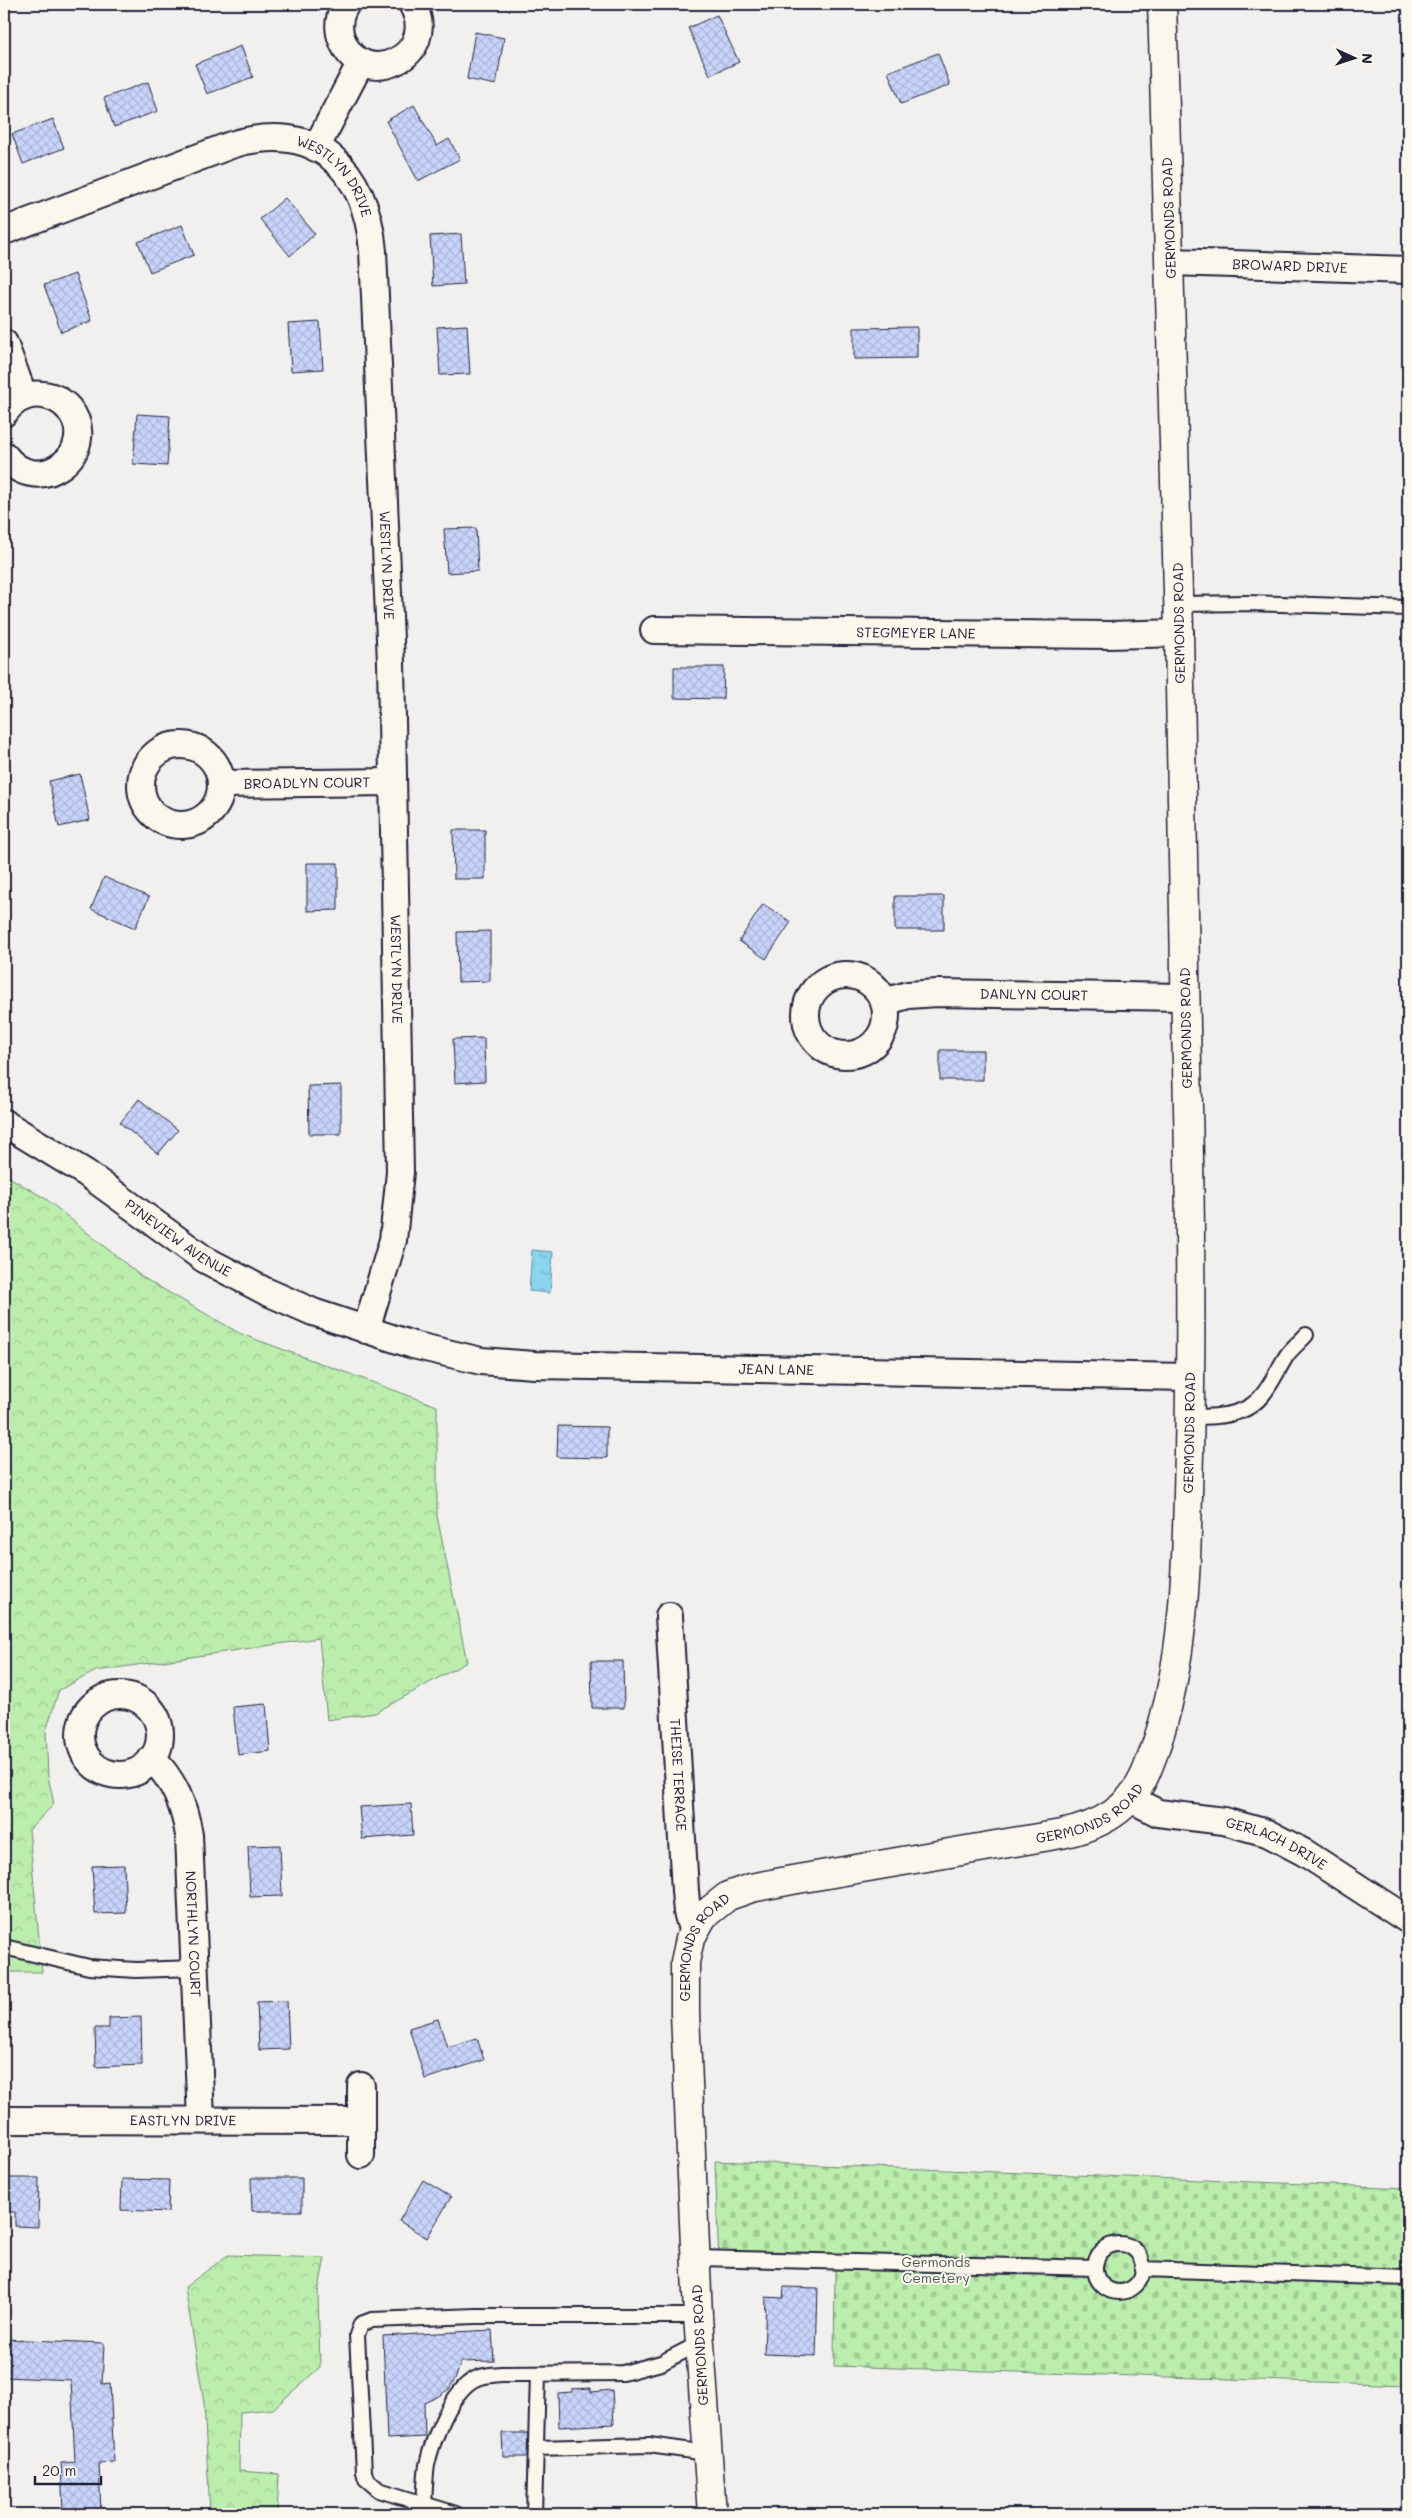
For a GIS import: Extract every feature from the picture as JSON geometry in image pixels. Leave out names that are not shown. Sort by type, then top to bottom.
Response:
[{"type":"street","points":[[346,4],[340,19],[340,36],[348,52],[361,62],[372,66],[386,66],[397,62],[407,54],[416,40],[418,27],[417,14],[412,4]]},
{"type":"street","name":"GERMONDS ROAD","points":[[712,2514],[698,2316],[684,1979],[686,1954],[693,1933],[711,1907],[742,1890],[1073,1832],[1109,1818],[1131,1799],[1142,1781],[1157,1744],[1176,1660],[1184,1598],[1190,1417],[1192,1254],[1185,997],[1180,633],[1171,262],[1162,4]]},
{"type":"street","points":[[316,148],[361,62]]},
{"type":"street","name":"WESTLYN DRIVE","points":[[4,231],[246,140],[276,137],[290,139],[316,148],[338,162],[355,183],[366,210],[372,237],[389,607],[400,1190],[393,1240],[366,1330]]},
{"type":"street","name":"BROWARD DRIVE","points":[[1171,262],[1408,270]]},
{"type":"street","points":[[4,343],[24,396]]},
{"type":"street","points":[[4,413],[14,402],[24,396],[39,394],[51,396],[66,406],[73,416],[77,428],[75,447],[61,466],[45,474],[24,472],[12,465],[4,455]]},
{"type":"street","name":"STEGMEYER LANE","points":[[654,630],[1109,635],[1180,633]]},
{"type":"street","name":"BROADLYN COURT","points":[[221,784],[393,782]]},
{"type":"street","name":"DANLYN COURT","points":[[884,1002],[908,995],[937,993],[1185,997]]},
{"type":"street","name":"PINEVIEW AVENUE","points":[[4,1123],[67,1160],[184,1245],[224,1271],[288,1301],[366,1330]]},
{"type":"street","name":"JEAN LANE","points":[[366,1330],[442,1353],[507,1364],[1190,1377]]},
{"type":"street","name":"THEISE TERRACE","points":[[669,1616],[685,1891],[687,1912],[693,1933]]},
{"type":"street","name":"NORTHLYN COURT","points":[[152,1758],[174,1786],[182,1802],[186,1819],[191,1858],[201,2120]]},
{"type":"street","name":"GERLACH DRIVE","points":[[1131,1799],[1158,1813],[1224,1821],[1267,1833],[1305,1853],[1408,1920]]},
{"type":"street","points":[[361,2086],[361,2155]]},
{"type":"street","name":"EASTLYN DRIVE","points":[[4,2120],[361,2121]]},
{"type":"lane","points":[[1179,604],[1247,602],[1408,608]]},
{"type":"lane","points":[[1190,1417],[1215,1417],[1242,1411],[1258,1401],[1274,1379],[1287,1354],[1306,1335]]},
{"type":"lane","points":[[4,1947],[89,1967],[136,1970],[195,1968]]},
{"type":"lane","points":[[1119,2244],[1134,2250],[1140,2257],[1142,2269],[1140,2278],[1132,2288],[1116,2292],[1099,2282],[1095,2268],[1101,2253],[1110,2246],[1119,2244]]},
{"type":"lane","points":[[696,2258],[1095,2268]]},
{"type":"lane","points":[[1142,2269],[1408,2278]]},
{"type":"lane","points":[[456,2514],[379,2490],[366,2479],[364,2472],[357,2335],[361,2324],[372,2320],[476,2316],[698,2316]]},
{"type":"lane","points":[[424,2504],[430,2454],[447,2414],[463,2388],[474,2379],[486,2375],[610,2374],[634,2371],[661,2363],[700,2343]]},
{"type":"lane","points":[[534,2514],[538,2374]]},
{"type":"lane","points":[[537,2448],[649,2445],[707,2453]]},
{"type":"green space","points":[[4,1174],[46,1199],[142,1277],[241,1334],[437,1406],[437,1516],[467,1662],[375,1713],[327,1720],[319,1638],[96,1671],[59,1690],[46,1731],[48,1776],[54,1804],[29,1830],[42,1972],[4,1972]]},
{"type":"green space","name":"Germonds Cemetery","points":[[715,2161],[1408,2188],[1408,2385],[834,2366],[835,2268],[719,2265]]},
{"type":"green space","points":[[228,2255],[325,2258],[318,2293],[320,2367],[273,2409],[240,2412],[239,2471],[279,2474],[277,2514],[210,2514],[204,2403],[185,2287]]},
{"type":"water","points":[[532,1250],[553,1252],[550,1293],[529,1291]]},
{"type":"building","points":[[717,15],[739,62],[710,75],[688,28]]},
{"type":"building","points":[[475,32],[504,38],[496,85],[467,79]]},
{"type":"building","points":[[241,46],[253,77],[207,94],[195,64]]},
{"type":"building","points":[[938,53],[950,85],[901,104],[888,72]]},
{"type":"building","points":[[148,82],[158,111],[114,127],[104,98]]},
{"type":"building","points":[[414,105],[437,146],[449,139],[460,159],[418,181],[386,121]]},
{"type":"building","points":[[53,119],[64,148],[23,164],[12,134]]},
{"type":"building","points":[[285,198],[315,234],[290,256],[260,219]]},
{"type":"building","points":[[182,225],[194,255],[150,272],[138,242]]},
{"type":"building","points":[[461,234],[464,284],[433,286],[430,236]]},
{"type":"building","points":[[75,274],[92,321],[61,332],[44,285]]},
{"type":"building","points":[[320,322],[323,369],[291,371],[288,324]]},
{"type":"building","points":[[467,325],[470,374],[440,375],[437,327]]},
{"type":"building","points":[[917,327],[917,358],[854,359],[854,328]]},
{"type":"building","points":[[137,414],[170,416],[167,466],[133,464]]},
{"type":"building","points":[[476,528],[478,571],[447,573],[444,529]]},
{"type":"building","points":[[674,667],[724,667],[723,699],[674,698]]},
{"type":"building","points":[[80,774],[90,820],[59,827],[49,781]]},
{"type":"building","points":[[453,830],[485,830],[485,879],[454,879]]},
{"type":"building","points":[[307,863],[338,863],[338,910],[307,911]]},
{"type":"building","points":[[104,877],[149,897],[135,928],[91,909]]},
{"type":"building","points":[[895,896],[944,896],[944,930],[895,930]]},
{"type":"building","points":[[763,904],[791,922],[766,959],[739,941]]},
{"type":"building","points":[[490,931],[490,981],[458,982],[457,932]]},
{"type":"building","points":[[484,1038],[485,1081],[455,1083],[453,1039]]},
{"type":"building","points":[[940,1050],[983,1050],[983,1080],[940,1080]]},
{"type":"building","points":[[341,1085],[341,1134],[309,1134],[308,1086]]},
{"type":"building","points":[[139,1099],[178,1130],[158,1154],[120,1123]]},
{"type":"building","points":[[558,1426],[607,1427],[607,1458],[557,1457]]},
{"type":"building","points":[[591,1661],[623,1661],[624,1708],[592,1708]]},
{"type":"building","points":[[266,1704],[270,1751],[238,1755],[233,1707]]},
{"type":"building","points":[[411,1804],[413,1835],[362,1839],[359,1807]]},
{"type":"building","points":[[280,1845],[282,1896],[250,1897],[248,1846]]},
{"type":"building","points":[[124,1865],[126,1913],[95,1914],[92,1866]]},
{"type":"building","points":[[287,2001],[289,2049],[259,2050],[257,2002]]},
{"type":"building","points":[[141,2017],[142,2065],[96,2067],[95,2028],[109,2028],[109,2018]]},
{"type":"building","points":[[438,2019],[447,2047],[477,2038],[484,2060],[425,2079],[409,2028]]},
{"type":"building","points":[[4,2178],[39,2178],[38,2227],[15,2226],[15,2212],[4,2212]]},
{"type":"building","points":[[251,2178],[302,2178],[302,2211],[252,2211]]},
{"type":"building","points":[[122,2179],[169,2180],[168,2212],[121,2210]]},
{"type":"building","points":[[423,2180],[451,2197],[427,2238],[399,2221]]},
{"type":"building","points":[[784,2287],[818,2288],[816,2356],[764,2354],[766,2297],[783,2298]]},
{"type":"building","points":[[492,2330],[494,2361],[461,2362],[456,2377],[449,2389],[424,2403],[425,2437],[387,2439],[383,2336]]},
{"type":"building","points":[[4,2339],[104,2343],[102,2384],[110,2383],[114,2462],[99,2463],[101,2514],[63,2514],[61,2463],[75,2462],[71,2380],[4,2377]]},
{"type":"building","points":[[591,2388],[591,2392],[612,2390],[614,2424],[559,2427],[558,2393],[572,2392],[572,2389]]},
{"type":"building","points":[[502,2433],[528,2433],[527,2457],[503,2457]]}]
